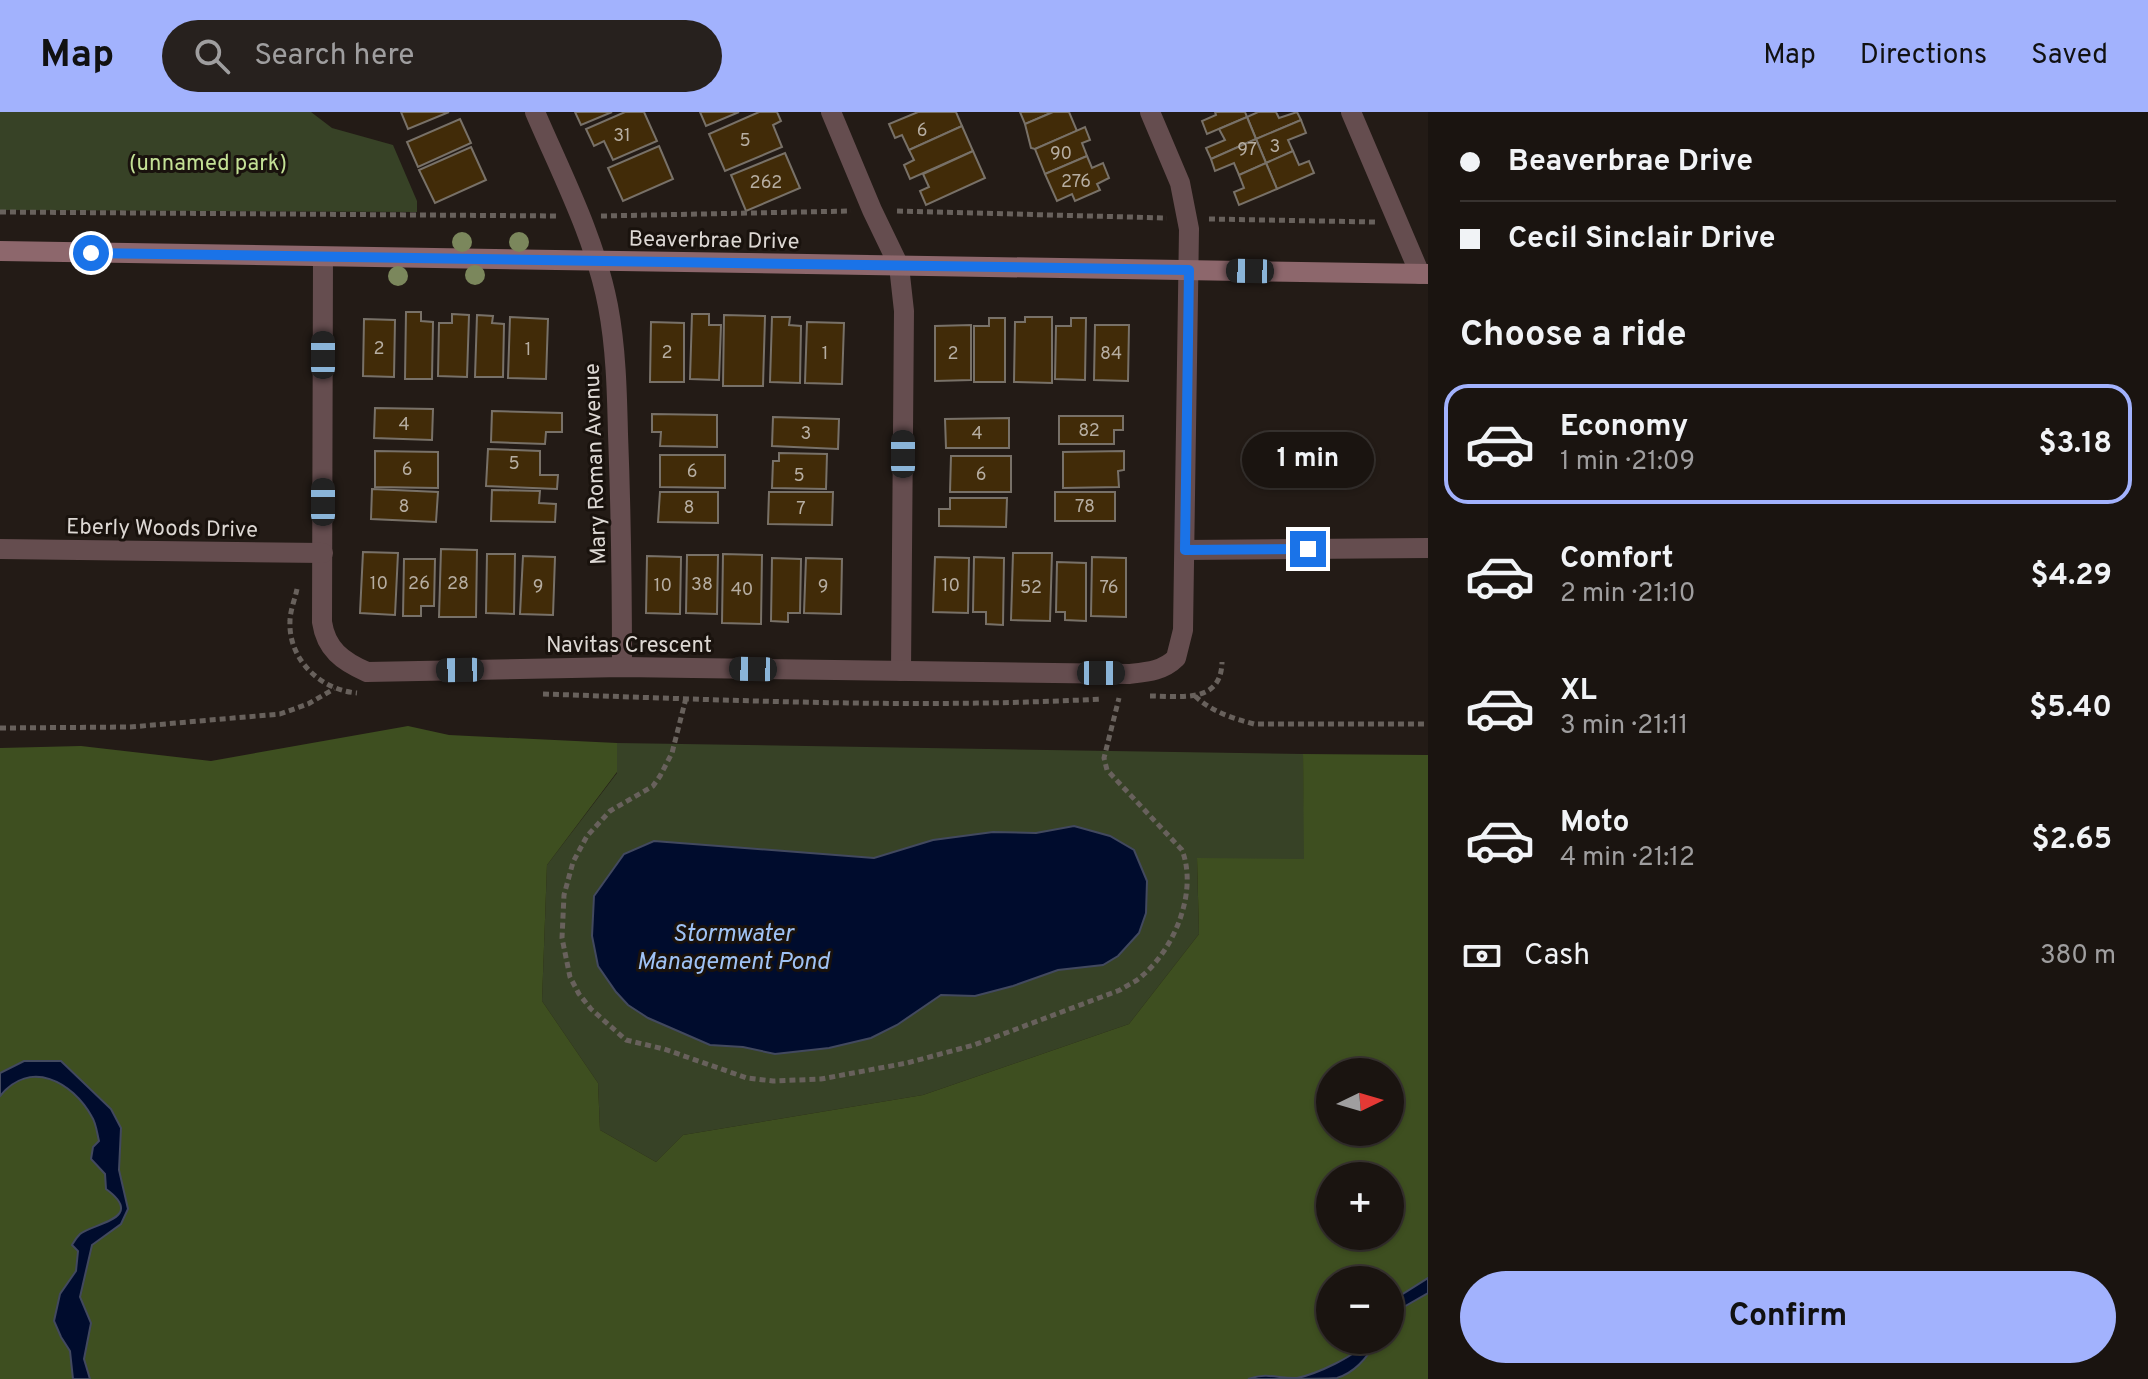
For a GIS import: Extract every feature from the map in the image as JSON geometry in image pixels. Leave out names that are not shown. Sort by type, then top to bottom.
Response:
[{"type":"street","name":"Mary Roman Avenue","points":[[535,112],[580,217],[608,308],[615,363],[622,528],[622,667]]},
{"type":"street","points":[[831,112],[899,266],[904,311],[901,671]]},
{"type":"street","name":"Navitas Crescent","points":[[323,257],[322,622],[324,639],[348,664],[367,672],[622,667],[1129,674],[1161,669],[1176,658],[1180,650],[1185,550],[1189,270],[1187,219],[1180,183],[1150,112]]},
{"type":"street","points":[[1351,112],[1397,222],[1424,274]]},
{"type":"street","name":"Beaverbrae Drive","points":[[0,251],[1424,274]]},
{"type":"street","points":[[1185,550],[1428,548]]},
{"type":"street","name":"Eberly Woods Drive","points":[[0,549],[323,553]]},
{"type":"path","points":[[0,212],[580,217],[872,210],[1397,222]]},
{"type":"path","points":[[0,728],[130,727],[280,714],[308,704],[335,689]]},
{"type":"path","points":[[1194,695],[1228,717],[1254,724],[1428,724]]},
{"type":"path","points":[[686,698],[672,753],[653,786],[610,811],[587,836],[573,862],[563,907],[565,959],[579,994],[605,1025],[626,1040],[664,1049],[747,1078],[773,1081],[821,1079],[907,1063],[974,1045],[1120,990],[1142,976],[1173,939],[1181,918],[1188,864],[1182,850],[1107,770],[1104,758],[1119,698]]},
{"type":"green space","name":"(unnamed park)","points":[[0,112],[311,112],[332,128],[393,145],[417,201],[417,212],[0,210]]},
{"type":"green space","points":[[408,726],[449,735],[617,743],[617,772],[547,865],[542,1001],[598,1083],[600,1130],[656,1162],[683,1135],[923,1095],[1129,1024],[1199,934],[1197,858],[1304,859],[1303,754],[1428,755],[1428,1379],[0,1379],[0,748],[81,746],[211,761]]},
{"type":"green space","points":[[617,743],[1303,754],[1305,860],[1197,859],[1199,934],[1129,1024],[923,1095],[683,1135],[656,1162],[600,1130],[598,1083],[542,1001],[547,865],[617,773]]},
{"type":"water","name":"Stormwater Management Pond","points":[[1074,826],[1110,836],[1134,850],[1147,881],[1146,913],[1139,933],[1118,956],[1103,965],[1058,970],[975,996],[941,995],[897,1025],[871,1038],[829,1048],[775,1054],[743,1047],[710,1045],[648,1018],[628,1005],[598,966],[592,936],[594,896],[624,854],[654,841],[874,858],[933,840],[993,832],[1036,833]]},
{"type":"water","points":[[24,1061],[61,1061],[111,1109],[121,1128],[119,1170],[128,1209],[121,1224],[92,1245],[80,1297],[91,1323],[84,1359],[90,1379],[73,1379],[70,1351],[54,1321],[60,1294],[76,1271],[78,1251],[72,1245],[80,1234],[113,1219],[121,1207],[106,1189],[105,1174],[91,1159],[93,1147],[99,1141],[95,1125],[84,1104],[73,1093],[50,1079],[37,1077],[12,1085],[0,1096],[0,1073]]},
{"type":"water","points":[[1428,1278],[1428,1293],[1404,1307],[1404,1293]]},
{"type":"water","points":[[1352,1354],[1368,1354],[1356,1368],[1337,1378],[1248,1379],[1262,1376],[1297,1378]]},
{"type":"building","points":[[401,112],[449,112],[408,129]]},
{"type":"building","points":[[575,112],[612,112],[581,125]]},
{"type":"building","points":[[625,112],[644,112],[657,141],[613,160],[604,141],[594,146],[586,129]]},
{"type":"building","points":[[700,112],[739,112],[706,126]]},
{"type":"building","points":[[759,112],[777,112],[781,121],[773,125],[782,147],[725,171],[709,134]]},
{"type":"building","points":[[918,112],[956,112],[962,126],[909,150],[902,135],[895,138],[889,124]]},
{"type":"building","points":[[1020,112],[1053,112],[1025,124]]},
{"type":"building","points":[[1053,112],[1069,112],[1077,131],[1031,148],[1025,124]]},
{"type":"building","points":[[1215,112],[1245,112],[1247,117],[1207,134],[1202,121],[1216,115]]},
{"type":"building","points":[[1258,112],[1276,112],[1279,118],[1297,112],[1301,120],[1256,139],[1247,117]]},
{"type":"building","points":[[1247,117],[1256,139],[1211,159],[1206,148],[1225,140],[1219,129]]},
{"type":"building","points":[[460,119],[471,143],[418,167],[407,142]]},
{"type":"building","points":[[1301,120],[1306,133],[1288,140],[1293,151],[1266,163],[1256,139]]},
{"type":"building","points":[[962,126],[973,151],[910,179],[904,165],[914,160],[909,150]]},
{"type":"building","points":[[1085,127],[1090,140],[1082,143],[1087,156],[1045,174],[1035,149]]},
{"type":"building","points":[[1256,139],[1266,163],[1239,175],[1234,163],[1215,171],[1211,159]]},
{"type":"building","points":[[659,146],[673,179],[623,201],[608,168]]},
{"type":"building","points":[[471,147],[486,180],[435,203],[419,170]]},
{"type":"building","points":[[973,151],[985,178],[926,205],[920,191],[929,187],[923,174]]},
{"type":"building","points":[[1293,151],[1299,165],[1309,161],[1314,173],[1277,189],[1266,163]]},
{"type":"building","points":[[785,153],[800,188],[746,211],[731,175]]},
{"type":"building","points":[[1087,156],[1092,168],[1103,163],[1109,178],[1097,184],[1100,190],[1075,201],[1072,194],[1057,201],[1045,174]]},
{"type":"building","points":[[1266,163],[1277,189],[1239,205],[1234,192],[1244,188],[1239,175]]},
{"type":"building","points":[[406,312],[421,312],[421,321],[433,322],[432,379],[405,379]]},
{"type":"building","points":[[452,314],[469,315],[467,377],[438,376],[439,323],[452,323]]},
{"type":"building","points":[[692,314],[709,314],[709,325],[721,325],[719,380],[690,379]]},
{"type":"building","points":[[477,315],[493,316],[492,323],[504,324],[503,377],[475,377]]},
{"type":"building","points":[[724,315],[765,316],[763,386],[723,386]]},
{"type":"building","points":[[510,317],[548,319],[546,379],[508,378]]},
{"type":"building","points":[[772,317],[790,317],[789,325],[801,326],[800,383],[770,382]]},
{"type":"building","points":[[1025,317],[1052,317],[1052,383],[1014,382],[1015,322],[1025,322]]},
{"type":"building","points":[[989,318],[1005,318],[1005,382],[974,382],[974,326],[989,326]]},
{"type":"building","points":[[1071,318],[1086,318],[1085,380],[1055,379],[1056,326],[1071,326]]},
{"type":"building","points":[[364,319],[395,320],[394,377],[363,376]]},
{"type":"building","points":[[651,322],[684,323],[684,382],[650,382]]},
{"type":"building","points":[[807,322],[844,323],[842,384],[805,383]]},
{"type":"building","points":[[971,325],[971,380],[935,381],[935,326]]},
{"type":"building","points":[[1095,325],[1129,325],[1128,381],[1094,380]]},
{"type":"building","points":[[375,408],[433,409],[432,440],[374,438]]},
{"type":"building","points":[[492,411],[562,413],[562,432],[546,432],[545,444],[491,442]]},
{"type":"building","points":[[652,414],[717,415],[717,447],[660,446],[661,432],[652,432]]},
{"type":"building","points":[[1059,416],[1123,416],[1123,430],[1114,430],[1114,444],[1059,444]]},
{"type":"building","points":[[773,417],[839,419],[838,449],[772,446]]},
{"type":"building","points":[[1009,418],[1009,448],[946,448],[945,419]]},
{"type":"building","points":[[488,449],[540,451],[540,475],[558,475],[557,489],[486,486]]},
{"type":"building","points":[[375,451],[438,452],[438,488],[375,487]]},
{"type":"building","points":[[1124,451],[1124,470],[1118,471],[1119,487],[1063,488],[1063,452]]},
{"type":"building","points":[[779,453],[827,454],[826,489],[772,488],[773,461],[779,461]]},
{"type":"building","points":[[660,455],[725,455],[725,488],[660,487]]},
{"type":"building","points":[[951,456],[1011,456],[1011,492],[950,492]]},
{"type":"building","points":[[372,489],[438,492],[436,522],[371,519]]},
{"type":"building","points":[[492,490],[540,491],[539,503],[556,504],[555,522],[491,521]]},
{"type":"building","points":[[660,492],[718,492],[718,523],[658,522]]},
{"type":"building","points":[[769,492],[833,492],[832,525],[768,524]]},
{"type":"building","points":[[1055,492],[1115,492],[1115,521],[1055,521]]},
{"type":"building","points":[[950,498],[1007,498],[1006,527],[939,526],[939,509],[950,509]]},
{"type":"building","points":[[441,549],[477,550],[476,617],[439,617]]},
{"type":"building","points":[[363,552],[398,553],[395,615],[360,613]]},
{"type":"building","points":[[1013,553],[1052,553],[1050,621],[1011,620]]},
{"type":"building","points":[[487,554],[515,554],[514,614],[486,613]]},
{"type":"building","points":[[723,554],[762,555],[761,624],[722,623]]},
{"type":"building","points":[[687,555],[718,555],[717,614],[686,613]]},
{"type":"building","points":[[523,556],[555,557],[553,615],[520,614]]},
{"type":"building","points":[[647,556],[681,557],[680,614],[646,613]]},
{"type":"building","points":[[935,557],[969,558],[968,613],[933,612]]},
{"type":"building","points":[[974,557],[1004,558],[1003,625],[986,624],[986,612],[973,612]]},
{"type":"building","points":[[1092,557],[1126,558],[1126,617],[1091,616]]},
{"type":"building","points":[[772,558],[801,559],[800,613],[788,613],[788,622],[771,621]]},
{"type":"building","points":[[806,558],[842,559],[841,614],[804,613]]},
{"type":"building","points":[[404,559],[435,559],[434,606],[421,606],[421,616],[403,616]]},
{"type":"building","points":[[1057,562],[1086,563],[1086,621],[1065,620],[1065,612],[1056,612]]},
{"type":"route","points":[[91,253],[1189,270],[1185,550],[1308,549]]}]
